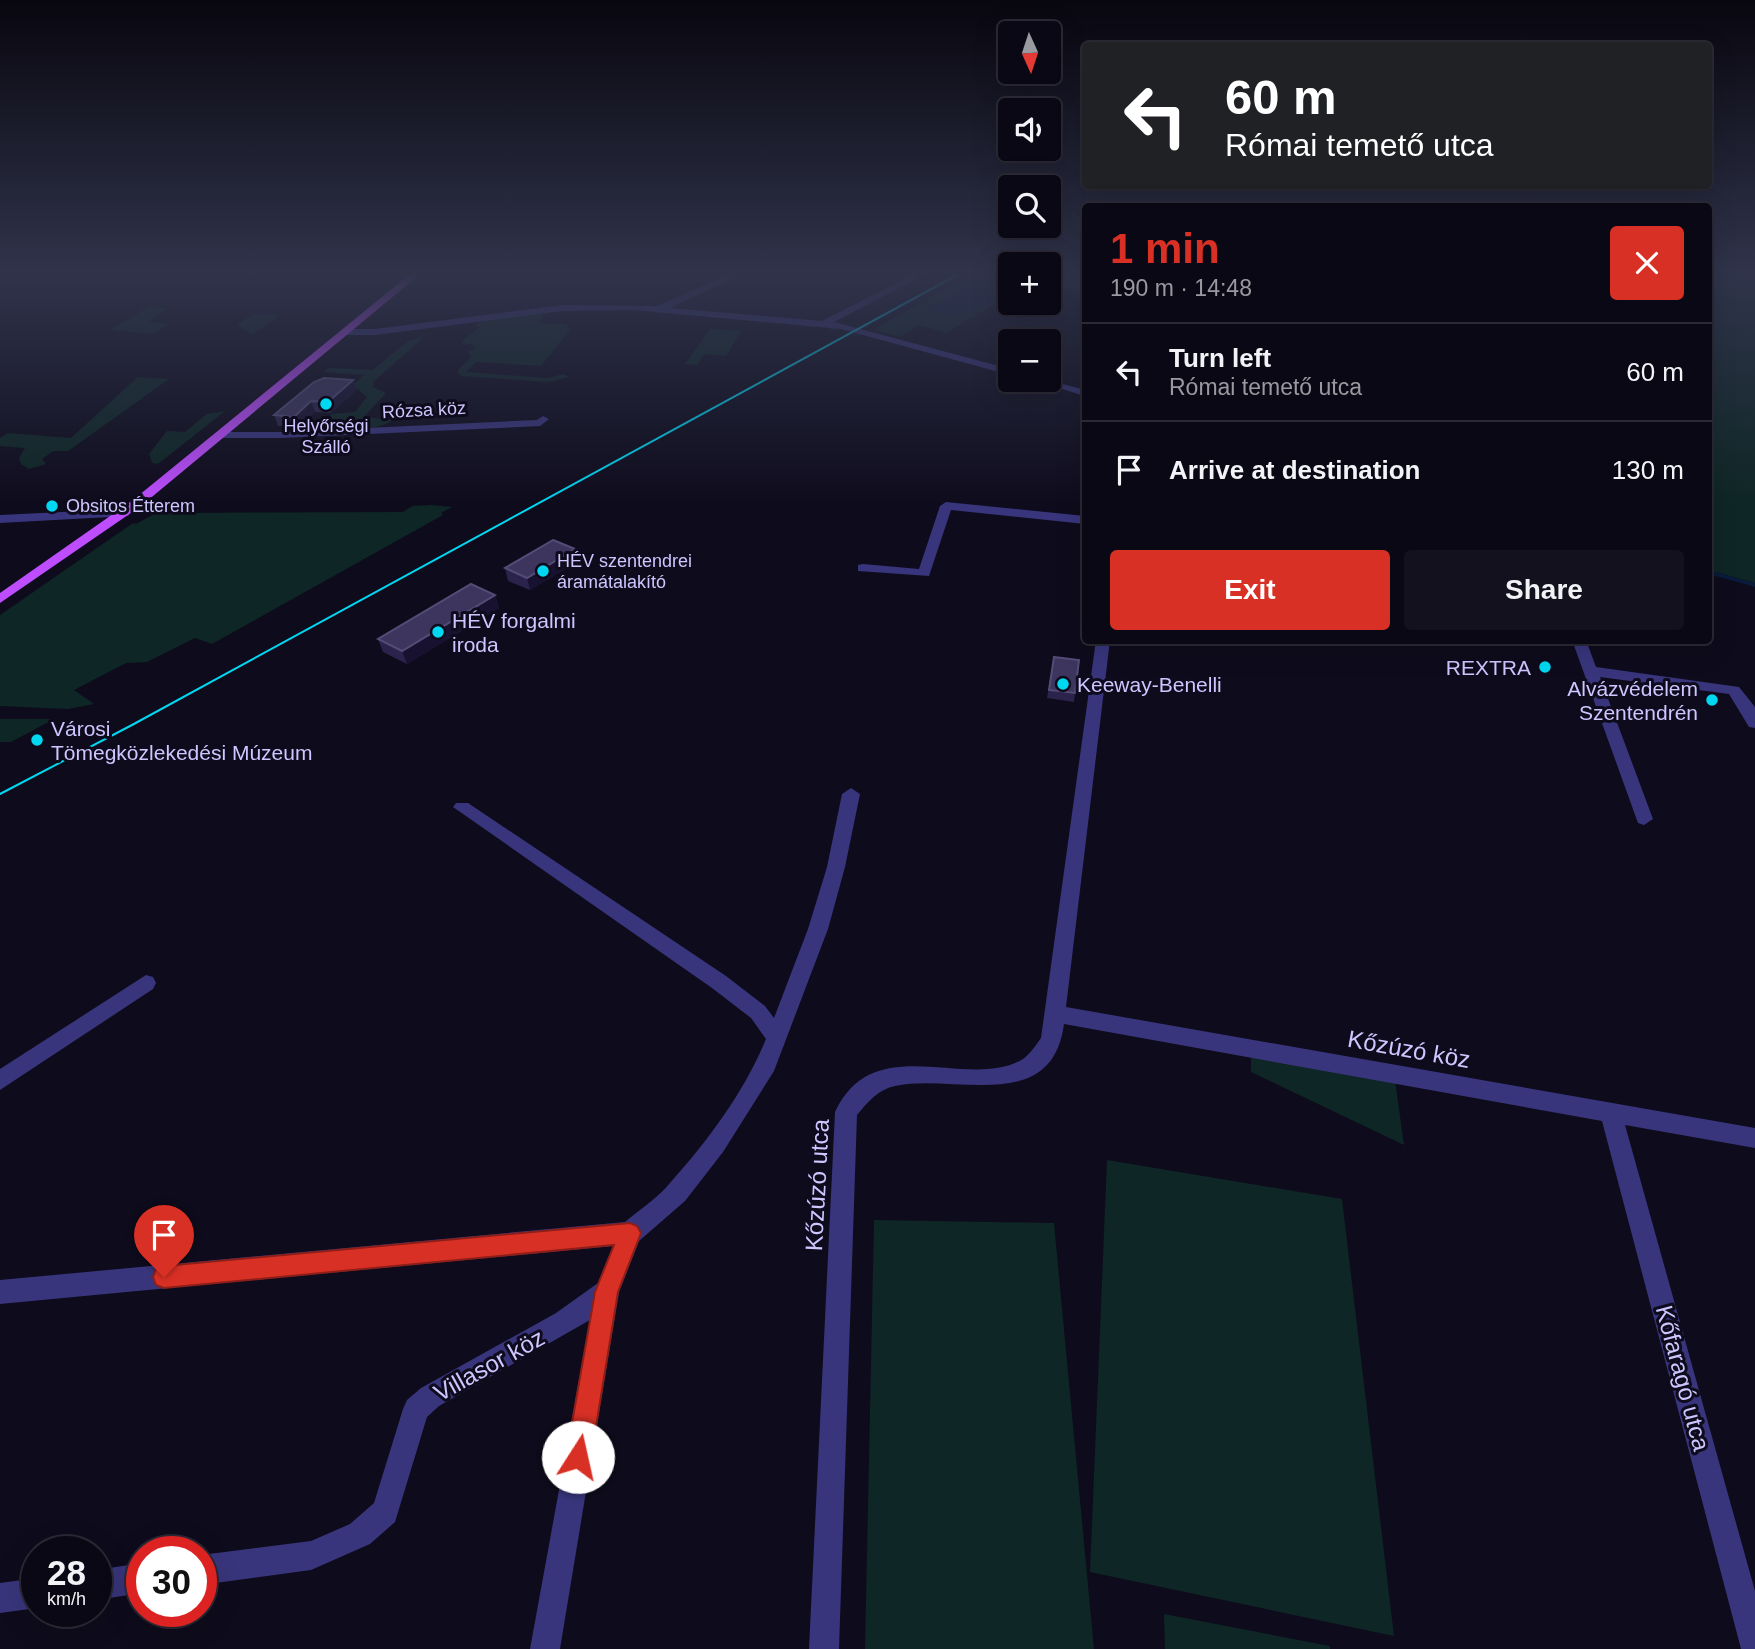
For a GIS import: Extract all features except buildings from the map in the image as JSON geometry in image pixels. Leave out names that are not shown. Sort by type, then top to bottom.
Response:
[{"type":"main road","points":[[0,599],[124,513],[322,352]]},
{"type":"street","points":[[937,352],[998,369]]},
{"type":"street","points":[[1061,386],[1082,392]]},
{"type":"street","name":"Rózsa köz","points":[[220,435],[281,435],[392,427],[540,423],[543,419]]},
{"type":"street","points":[[863,568],[924,573],[947,506],[1082,520]]},
{"type":"street","points":[[0,519],[124,513]]},
{"type":"street","name":"Kőzúzó utca","points":[[824,1649],[846,1112],[854,1097],[872,1082],[890,1076],[1003,1076],[1028,1070],[1044,1058],[1051,1041],[1055,1014],[1102,644]]},
{"type":"street","points":[[1580,644],[1644,819]]},
{"type":"street","points":[[1591,671],[1734,690],[1744,701],[1755,723]]},
{"type":"street","points":[[545,1649],[607,1292],[630,1233],[677,1193],[715,1145],[765,1068],[818,929],[836,867],[851,794]]},
{"type":"street","points":[[462,807],[719,982],[758,1012],[777,1038]]},
{"type":"street","points":[[0,1081],[146,983]]},
{"type":"street","name":"Kőzúzó köz","points":[[1055,1014],[1755,1138]]},
{"type":"street","name":"Kőfaragó utca","points":[[1610,1111],[1755,1644]]},
{"type":"street","points":[[0,1292],[630,1233]]},
{"type":"street","name":"Villasor köz","points":[[217,1568],[311,1555],[360,1534],[385,1512],[416,1409],[430,1397],[565,1322],[607,1292]]},
{"type":"street","points":[[0,1598],[21,1595]]},
{"type":"green space","points":[[395,352],[407,352],[373,382],[373,387],[386,393],[364,417],[393,420],[371,428],[354,429],[328,419],[331,414],[355,412],[367,397],[353,385],[364,375],[324,372],[328,368],[373,370]]},
{"type":"green space","points":[[468,352],[552,352],[541,366],[476,362],[466,372],[547,378],[564,374],[569,377],[549,382],[461,376],[457,371],[471,357]]},
{"type":"green space","points":[[694,352],[728,352],[726,356],[704,354],[697,365],[685,364]]},
{"type":"green space","points":[[1712,352],[1755,352],[1755,583],[1712,571]]},
{"type":"green space","points":[[138,377],[169,379],[68,451],[53,451],[42,459],[46,464],[29,469],[21,464],[19,458],[25,448],[0,446],[0,438],[8,433],[71,438]]},
{"type":"green space","points":[[225,411],[158,464],[152,463],[149,454],[167,431],[185,432],[207,414]]},
{"type":"green space","points":[[412,506],[452,507],[441,513],[443,515],[212,644],[195,638],[147,662],[126,663],[74,690],[94,704],[68,709],[0,706],[0,615],[133,523],[136,524],[156,513],[403,512]]},
{"type":"green space","points":[[0,719],[54,719],[11,742],[0,742]]},
{"type":"green space","points":[[1251,1055],[1395,1080],[1404,1145],[1251,1072]]},
{"type":"green space","points":[[1107,1160],[1342,1199],[1394,1636],[1090,1572]]},
{"type":"green space","points":[[874,1220],[1054,1223],[1094,1649],[865,1649]]},
{"type":"green space","points":[[1164,1614],[1330,1646],[1330,1649],[1165,1649]]},
{"type":"waterway","points":[[1712,573],[1755,585]]},
{"type":"tram line","points":[[0,794],[132,725],[816,352]]},
{"type":"place","name":"Helyőrségi Szálló","points":[[326,404]]},
{"type":"place","name":"Obsitos Étterem","points":[[52,506]]},
{"type":"place","name":"HÉV szentendrei áramátalakító","points":[[543,571]]},
{"type":"place","name":"HÉV forgalmi iroda","points":[[438,632]]},
{"type":"place","name":"REXTRA","points":[[1545,667]]},
{"type":"place","name":"Keeway-Benelli","points":[[1063,684]]},
{"type":"place","name":"Alvázvédelem Szentendrén","points":[[1712,700]]},
{"type":"place","name":"Városi Tömegközlekedési Múzeum","points":[[37,740]]},
{"type":"route","points":[[164,1277],[630,1233],[607,1292],[578,1457]]}]
